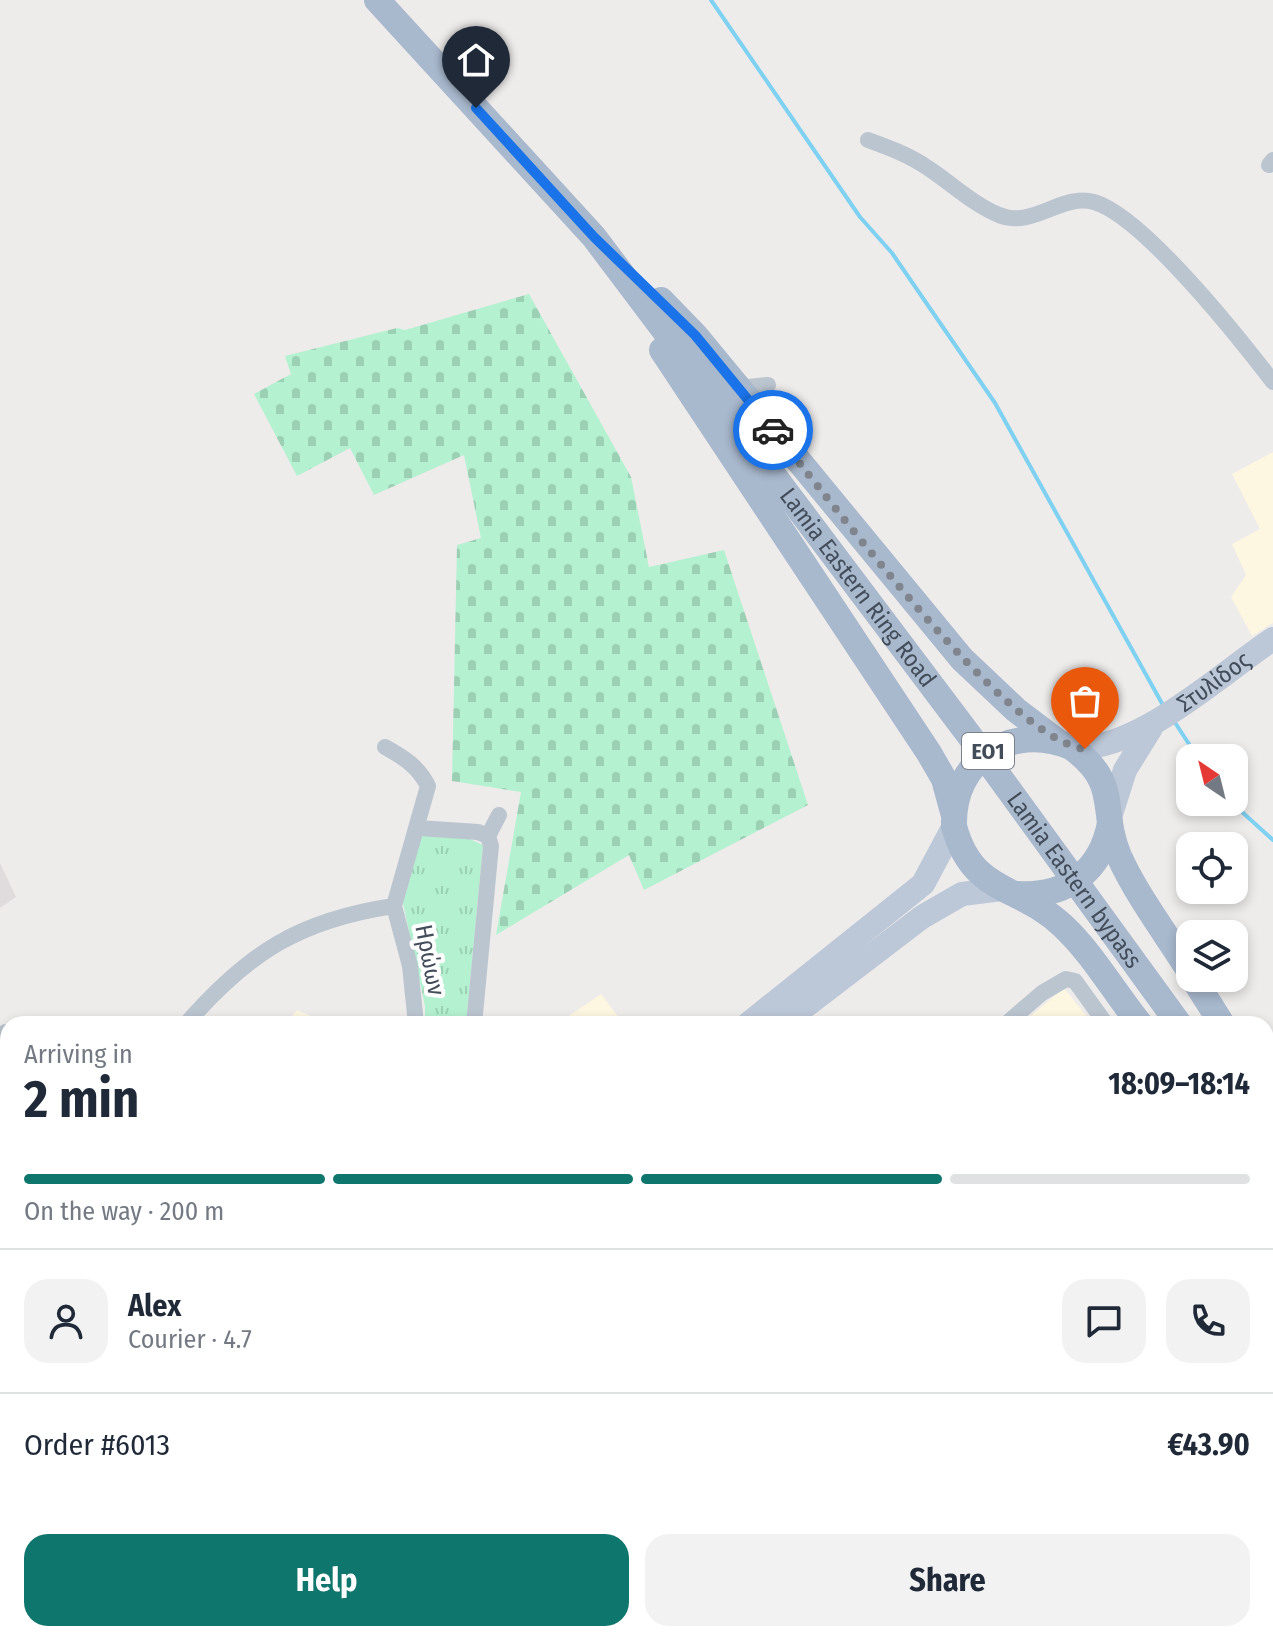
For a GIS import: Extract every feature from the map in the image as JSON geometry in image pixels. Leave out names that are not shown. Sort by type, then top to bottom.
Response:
[{"type":"main road","name":"Lamia Eastern Ring Road","points":[[377,0],[594,237],[960,722],[1173,1016]]},
{"type":"main road","points":[[594,237],[684,324],[962,659],[1016,710],[1095,769],[1104,784],[1123,864],[1176,949]]},
{"type":"main road","points":[[594,237],[666,358],[929,753],[944,779],[969,864],[1066,928],[1134,1016]]},
{"type":"main road","name":"Στυλίδος","points":[[1064,744],[1108,746],[1154,723],[1273,639]]},
{"type":"main road","name":"Στυλίδος","points":[[1111,819],[1125,770],[1154,723]]},
{"type":"main road","name":"ΕΟ1","points":[[954,819],[962,781],[981,756],[995,747],[1025,738],[1064,744]]},
{"type":"main road","points":[[758,1016],[916,891],[937,864],[954,819]]},
{"type":"main road","name":"ΕΟ1","points":[[1010,891],[1055,892],[1087,873],[1103,850],[1111,819]]},
{"type":"main road","points":[[792,1016],[941,905],[962,894],[1010,891]]},
{"type":"main road","points":[[1202,992],[1217,1016]]},
{"type":"street","points":[[868,140],[918,161],[1001,216],[1033,217],[1082,200],[1120,216],[1171,263],[1273,382]]},
{"type":"street","points":[[738,388],[768,385]]},
{"type":"street","points":[[193,1016],[225,982],[264,951],[299,930],[334,918],[394,906],[428,786],[407,759],[385,747]]},
{"type":"street","points":[[475,1016],[488,893],[491,846],[488,836],[499,815]]},
{"type":"street","points":[[418,828],[478,832],[488,836]]},
{"type":"street","name":"Ηρώων","points":[[394,906],[410,966],[415,1016]]},
{"type":"street","points":[[1015,1016],[1042,993],[1066,979],[1075,981],[1100,1016]]},
{"type":"shaded area","points":[[1273,452],[1273,623],[1252,636],[1231,597],[1246,575],[1232,544],[1260,529],[1232,474]]},
{"type":"shaded area","points":[[0,863],[16,897],[0,908]]},
{"type":"shaded area","points":[[1064,988],[1087,1016],[1031,1016]]},
{"type":"shaded area","points":[[601,994],[618,1016],[569,1016]]},
{"type":"shaded area","points":[[297,1010],[311,1016],[292,1016]]},
{"type":"green space","points":[[529,294],[631,477],[649,567],[724,550],[808,805],[644,890],[629,855],[496,935],[521,792],[452,781],[457,545],[481,538],[464,455],[374,495],[350,448],[297,476],[254,394],[291,374],[285,356],[397,328],[405,330]]},
{"type":"green space","points":[[422,834],[461,835],[483,845],[467,1016],[425,1016],[403,903]]},
{"type":"waterway","points":[[711,0],[860,217],[892,253],[995,403],[1164,707]]},
{"type":"waterway","points":[[1174,721],[1189,744]]},
{"type":"waterway","points":[[1246,816],[1273,840]]},
{"type":"way so far","points":[[773,430],[962,659],[1040,730],[1071,747],[1085,749]]},
{"type":"route","points":[[476,108],[594,237],[695,335],[773,430]]}]
